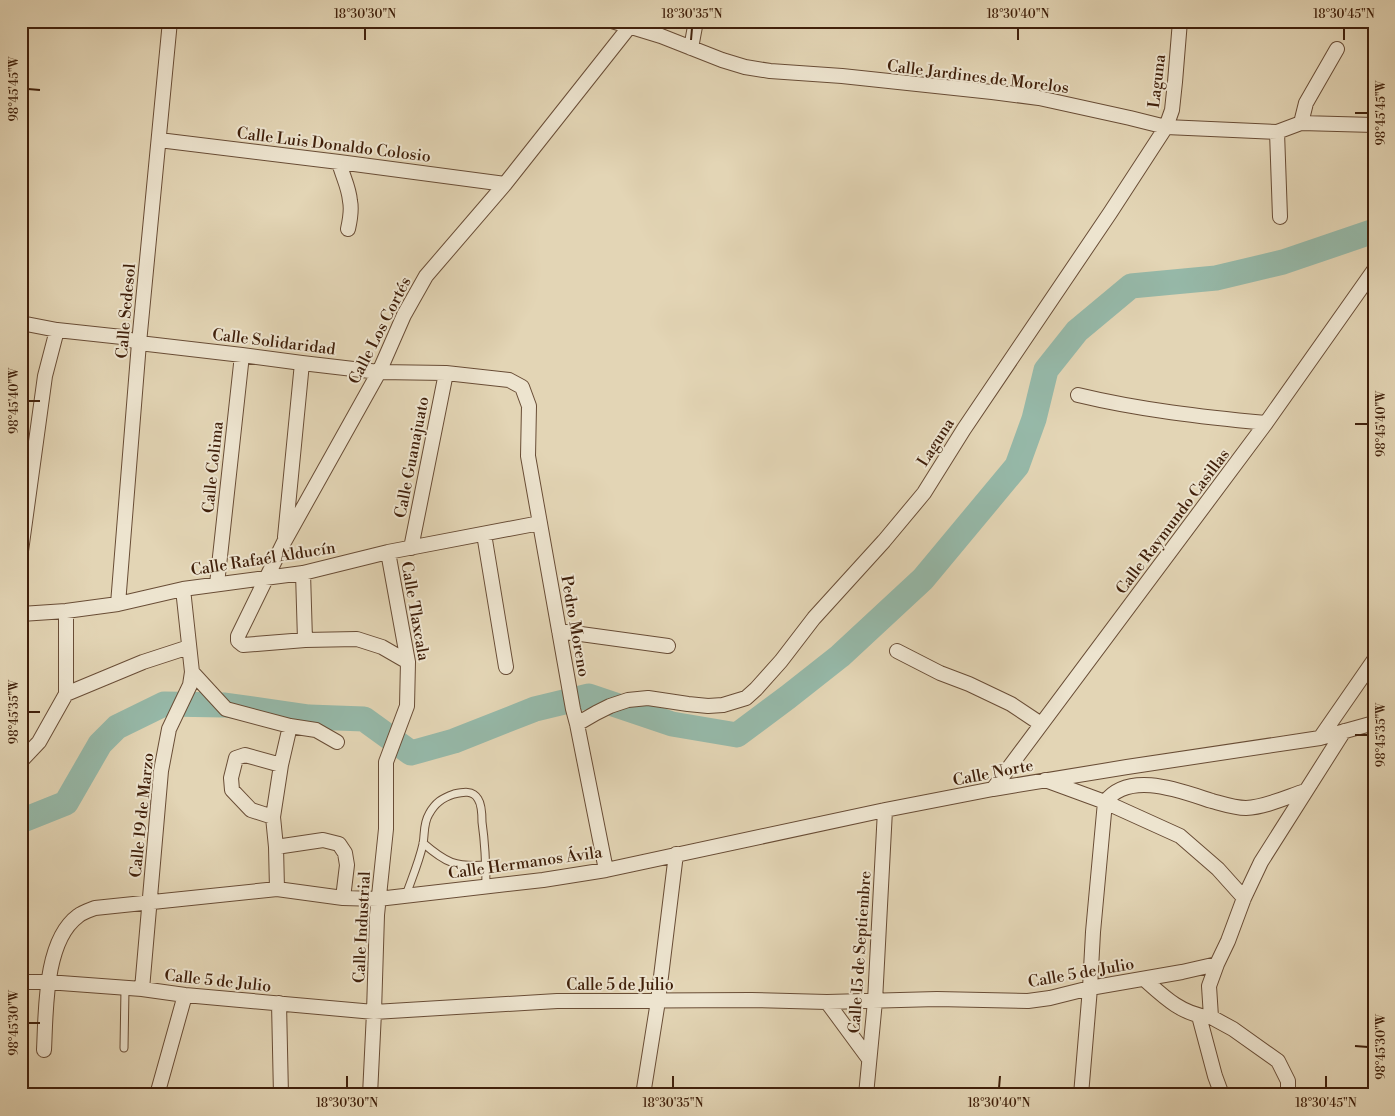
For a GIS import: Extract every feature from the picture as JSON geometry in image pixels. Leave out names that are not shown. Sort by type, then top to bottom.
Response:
[{"type":"street","name":"Calle Sedesol","points":[[118,604],[139,343],[170,21]]},
{"type":"street","name":"Calle Jardines de Morelos","points":[[612,21],[661,36],[722,60],[754,68],[1039,98],[1166,127],[1277,132],[1301,123],[1374,125]]},
{"type":"street","points":[[691,48],[696,21]]},
{"type":"street","name":"Laguna","points":[[577,724],[596,712],[628,700],[648,698],[688,704],[723,705],[746,698],[781,661],[814,618],[884,541],[924,493],[964,429],[1166,127],[1172,110],[1180,21]]},
{"type":"street","name":"Calle Los Cortés","points":[[305,640],[243,645],[240,643],[238,636],[284,542],[379,372],[404,315],[426,276],[505,184],[630,26]]},
{"type":"street","points":[[1301,123],[1306,103],[1337,49]]},
{"type":"street","points":[[1277,132],[1280,217]]},
{"type":"street","name":"Calle Luis Donaldo Colosio","points":[[159,140],[505,184]]},
{"type":"street","points":[[339,162],[350,200],[351,215],[348,229]]},
{"type":"street","name":"Calle Raymundo Casillas","points":[[993,789],[1266,423],[1373,270]]},
{"type":"street","name":"Calle Solidaridad","points":[[21,323],[57,330],[111,335],[139,343],[379,372],[446,373],[509,380],[522,387]]},
{"type":"street","points":[[21,551],[45,376],[57,330]]},
{"type":"street","name":"Calle Colima","points":[[217,584],[242,354]]},
{"type":"street","points":[[284,542],[302,363]]},
{"type":"street","name":"Calle Guanajuato","points":[[411,548],[446,373]]},
{"type":"street","name":"Pedro Moreno","points":[[522,387],[529,406],[528,456],[573,709],[606,870]]},
{"type":"street","points":[[1078,395],[1119,405],[1209,418],[1266,423]]},
{"type":"street","name":"Calle Rafaél Alducín","points":[[21,614],[66,611],[118,604],[183,589],[302,573],[388,552],[540,523]]},
{"type":"street","points":[[484,534],[506,667]]},
{"type":"street","name":"Calle Tlaxcala","points":[[386,762],[407,706],[408,662],[388,552]]},
{"type":"street","points":[[302,573],[305,640],[357,639],[382,647],[408,662]]},
{"type":"street","name":"Calle 19 de Marzo","points":[[44,1050],[47,982],[56,949],[64,930],[78,916],[95,908],[150,901],[162,772],[169,730],[194,679],[183,589]]},
{"type":"street","points":[[21,761],[39,742],[66,694],[66,611]]},
{"type":"street","points":[[559,631],[668,646]]},
{"type":"street","points":[[66,694],[143,662],[190,647]]},
{"type":"street","points":[[897,651],[940,673],[1011,704],[1041,724]]},
{"type":"street","points":[[1320,738],[1374,660]]},
{"type":"street","points":[[194,679],[226,709],[290,726],[316,730],[337,742]]},
{"type":"street","name":"Calle Norte","points":[[676,854],[993,789],[1320,738],[1374,723]]},
{"type":"street","points":[[277,889],[273,817],[281,765],[290,726]]},
{"type":"street","points":[[1222,1095],[1214,1076],[1205,1017],[1209,986],[1244,898],[1261,862],[1344,731]]},
{"type":"street","points":[[273,817],[251,810],[232,790],[231,778],[236,758],[245,755],[281,765]]},
{"type":"street","name":"Calle Industrial","points":[[370,1095],[378,898],[386,828],[386,762]]},
{"type":"street","points":[[1044,780],[1105,802],[1180,836],[1218,869],[1244,898]]},
{"type":"street","points":[[1081,1095],[1105,802],[1117,790],[1148,784],[1245,808],[1277,801],[1305,791]]},
{"type":"street","name":"Calle 15 de Septiembre","points":[[866,1095],[875,1001],[885,810]]},
{"type":"street","points":[[276,847],[323,840],[339,844],[345,853],[348,865],[343,898]]},
{"type":"street","points":[[643,1095],[658,1001],[676,854]]},
{"type":"street","name":"Calle Hermanos Ávila","points":[[150,901],[277,889],[343,898],[378,898],[543,880],[606,870],[676,854]]},
{"type":"street","points":[[142,989],[150,901]]},
{"type":"street","name":"Calle 5 de Julio","points":[[21,982],[47,982],[142,989],[185,995],[374,1012],[557,1001],[752,1000],[827,1002],[937,999],[1028,1001],[1217,964]]},
{"type":"street","points":[[1144,979],[1176,1006],[1186,1012],[1205,1017],[1232,1029],[1278,1061],[1288,1081],[1288,1095]]},
{"type":"street","points":[[157,1095],[185,995]]},
{"type":"street","points":[[827,1002],[869,1060]]},
{"type":"street","points":[[279,1004],[281,1095]]},
{"type":"lane","points":[[406,895],[423,843],[427,816],[441,799],[464,792],[472,793],[478,799],[481,809],[486,886]]},
{"type":"lane","points":[[423,843],[446,860],[457,865],[486,866]]},
{"type":"lane","points":[[124,1048],[125,989]]},
{"type":"waterway","points":[[21,821],[66,803],[100,744],[117,727],[164,704],[225,705],[309,717],[364,719],[411,753],[454,741],[535,709],[589,696],[672,724],[737,735],[840,656],[923,579],[1017,466],[1034,419],[1046,370],[1077,331],[1131,286],[1216,278],[1283,262],[1374,231]]}]
